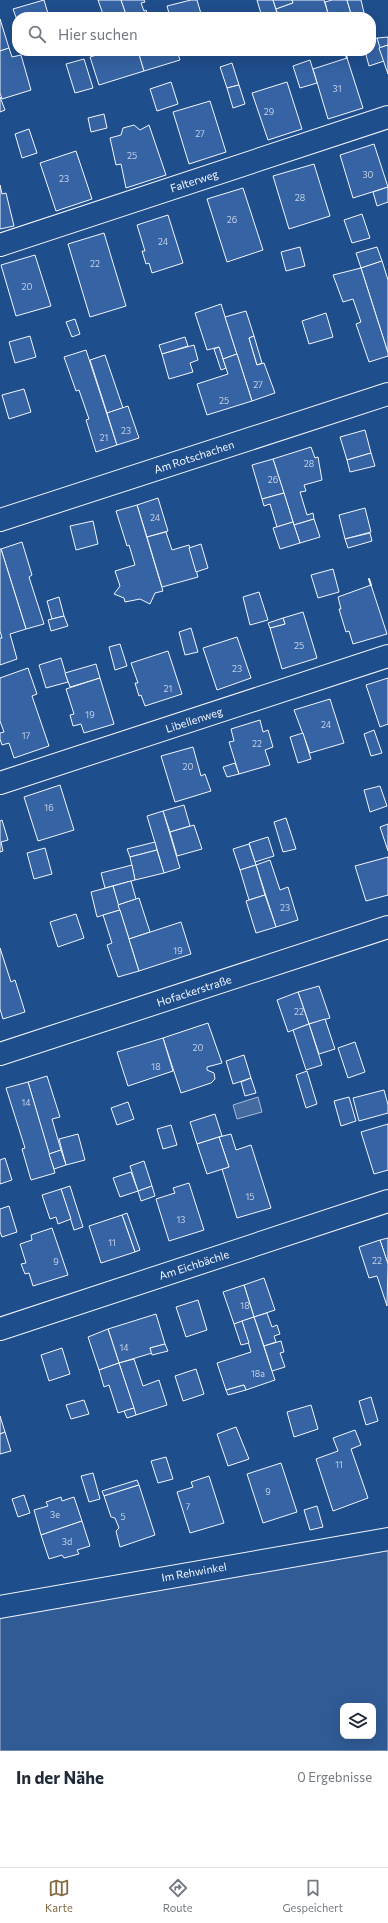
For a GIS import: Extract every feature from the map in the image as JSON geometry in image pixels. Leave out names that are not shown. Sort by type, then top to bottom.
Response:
[{"type":"street","name":"Falterweg","points":[[0,245],[388,117]]},
{"type":"street","name":"Am Rotschachen","points":[[0,520],[388,394]]},
{"type":"street","name":"Libellenweg","points":[[0,783],[388,656]]},
{"type":"street","name":"Hofackerstraße","points":[[0,1054],[388,927]]},
{"type":"street","name":"Am Eichbächle","points":[[0,1330],[388,1201]]},
{"type":"street","name":"Im Rehwinkel","points":[[0,1607],[388,1539]]},
{"type":"shaded area","points":[[258,1097],[262,1112],[237,1119],[233,1105]]},
{"type":"shaded area","points":[[388,1550],[388,1751],[0,1751],[0,1617]]},
{"type":"building","points":[[44,0],[48,12],[14,12],[13,9]]},
{"type":"building","points":[[98,0],[121,0],[125,12],[102,12]]},
{"type":"building","points":[[121,0],[144,0],[145,2],[141,3],[144,11],[146,10],[147,12],[125,12]]},
{"type":"building","points":[[197,0],[201,12],[169,12],[167,6]]},
{"type":"building","points":[[257,0],[273,0],[277,12],[261,12]]},
{"type":"building","points":[[273,0],[292,0],[293,3],[276,9]]},
{"type":"building","points":[[292,0],[324,0],[328,12],[277,12],[276,9],[293,3]]},
{"type":"building","points":[[332,0],[347,0],[351,12],[328,12],[325,2]]},
{"type":"building","points":[[347,0],[361,0],[364,12],[351,12]]},
{"type":"building","points":[[0,19],[9,48],[0,51]]},
{"type":"building","points":[[388,37],[388,45],[379,48],[377,38]]},
{"type":"building","points":[[376,38],[384,61],[369,66],[366,56],[376,56]]},
{"type":"building","points":[[388,45],[388,74],[379,48]]},
{"type":"building","points":[[9,48],[12,57],[21,56],[31,90],[2,99],[0,93],[0,51]]},
{"type":"building","points":[[140,56],[144,71],[99,85],[90,57]]},
{"type":"building","points":[[140,56],[179,56],[180,60],[144,71]]},
{"type":"building","points":[[347,58],[363,108],[328,119],[313,69]]},
{"type":"building","points":[[84,59],[93,88],[75,93],[66,64]]},
{"type":"building","points":[[310,60],[317,83],[300,88],[293,66]]},
{"type":"building","points":[[232,63],[239,85],[227,88],[220,67]]},
{"type":"building","points":[[171,82],[178,104],[157,111],[150,89]]},
{"type":"building","points":[[287,82],[302,129],[268,140],[252,93]]},
{"type":"building","points":[[239,85],[245,104],[233,108],[227,88]]},
{"type":"building","points":[[0,97],[5,110],[0,112]]},
{"type":"building","points":[[210,101],[226,152],[189,164],[173,112]]},
{"type":"building","points":[[104,114],[107,128],[91,132],[88,118]]},
{"type":"building","points":[[134,125],[140,130],[149,125],[166,175],[126,188],[121,164],[116,165],[110,138],[121,135],[123,128]]},
{"type":"building","points":[[29,129],[37,153],[22,158],[15,134]]},
{"type":"building","points":[[374,144],[388,187],[353,198],[340,155]]},
{"type":"building","points":[[76,151],[92,199],[56,211],[40,163]]},
{"type":"building","points":[[314,164],[330,216],[289,229],[273,176]]},
{"type":"building","points":[[0,185],[2,194],[6,193],[14,226],[0,229]]},
{"type":"building","points":[[388,187],[388,202],[377,206],[373,192]]},
{"type":"building","points":[[243,188],[263,250],[227,262],[207,199]]},
{"type":"building","points":[[362,214],[370,238],[352,243],[344,220]]},
{"type":"building","points":[[168,215],[183,263],[152,273],[149,263],[146,264],[142,251],[145,251],[137,225]]},
{"type":"building","points":[[104,233],[126,306],[90,317],[68,244]]},
{"type":"building","points":[[300,247],[305,266],[286,271],[281,252]]},
{"type":"building","points":[[377,247],[382,261],[361,268],[356,253]]},
{"type":"building","points":[[35,255],[51,306],[16,316],[1,265]]},
{"type":"building","points":[[382,261],[388,280],[388,353],[361,268]]},
{"type":"building","points":[[361,268],[388,353],[388,356],[369,362],[356,324],[361,322],[353,299],[343,302],[333,275]]},
{"type":"building","points":[[221,304],[237,354],[223,359],[219,347],[207,350],[195,313]]},
{"type":"building","points":[[246,311],[254,336],[249,338],[257,365],[264,363],[275,393],[252,401],[225,317]]},
{"type":"building","points":[[326,313],[333,337],[309,344],[302,321]]},
{"type":"building","points":[[75,319],[80,334],[72,337],[66,322]]},
{"type":"building","points":[[30,336],[36,357],[15,363],[9,342]]},
{"type":"building","points":[[254,336],[262,363],[257,365],[249,338]]},
{"type":"building","points":[[185,337],[188,346],[162,354],[159,345]]},
{"type":"building","points":[[194,345],[198,360],[190,363],[193,372],[169,379],[162,354]]},
{"type":"building","points":[[219,347],[226,368],[221,370],[214,349]]},
{"type":"building","points":[[86,350],[117,445],[96,452],[86,420],[89,419],[79,390],[76,391],[64,357]]},
{"type":"building","points":[[237,354],[252,401],[207,415],[197,384],[228,374],[223,359]]},
{"type":"building","points":[[105,355],[123,408],[107,413],[90,360]]},
{"type":"building","points":[[24,389],[31,412],[9,419],[2,395]]},
{"type":"building","points":[[128,406],[139,438],[117,445],[107,413]]},
{"type":"building","points":[[365,430],[371,453],[347,460],[340,437]]},
{"type":"building","points":[[311,447],[315,458],[318,457],[322,480],[304,485],[306,491],[300,492],[307,515],[313,513],[314,519],[294,525],[273,459]]},
{"type":"building","points":[[371,453],[375,466],[350,472],[347,460]]},
{"type":"building","points":[[273,459],[284,493],[262,499],[252,465]]},
{"type":"building","points":[[284,493],[293,522],[277,527],[270,504],[264,506],[262,499]]},
{"type":"building","points":[[158,498],[168,531],[147,537],[137,505]]},
{"type":"building","points":[[137,505],[163,591],[155,593],[150,604],[140,599],[125,602],[124,598],[114,594],[120,586],[115,571],[135,565],[129,545],[127,546],[116,511]]},
{"type":"building","points":[[365,508],[371,532],[345,539],[339,515]]},
{"type":"building","points":[[314,519],[320,537],[300,543],[294,525]]},
{"type":"building","points":[[93,521],[98,544],[76,550],[70,526]]},
{"type":"building","points":[[293,522],[300,543],[280,549],[273,528]]},
{"type":"building","points":[[166,532],[172,550],[189,545],[198,577],[162,587],[147,537]]},
{"type":"building","points":[[370,533],[372,541],[348,548],[345,539]]},
{"type":"building","points":[[22,542],[32,575],[29,577],[44,624],[26,629],[1,549]]},
{"type":"building","points":[[201,544],[208,568],[196,572],[189,548]]},
{"type":"building","points":[[0,549],[26,629],[10,634],[17,659],[0,665],[0,638],[2,638],[0,631]]},
{"type":"building","points":[[333,569],[339,592],[318,598],[311,575]]},
{"type":"building","points":[[371,585],[387,634],[353,644],[349,631],[346,632],[339,609],[341,609],[338,597]]},
{"type":"building","points":[[259,592],[268,620],[250,625],[243,597]]},
{"type":"building","points":[[59,597],[64,616],[52,619],[47,601]]},
{"type":"building","points":[[303,612],[317,658],[282,669],[270,628],[285,624],[283,618]]},
{"type":"building","points":[[64,616],[68,626],[51,631],[48,620]]},
{"type":"building","points":[[283,618],[285,624],[270,628],[268,623]]},
{"type":"building","points":[[191,628],[198,652],[185,655],[179,632]]},
{"type":"building","points":[[237,637],[251,678],[217,690],[203,648]]},
{"type":"building","points":[[120,644],[127,666],[115,670],[109,647]]},
{"type":"building","points":[[168,651],[182,694],[145,706],[141,695],[139,696],[135,683],[138,683],[131,663]]},
{"type":"building","points":[[61,658],[68,682],[46,688],[39,665]]},
{"type":"building","points":[[96,664],[100,678],[70,687],[65,673]]},
{"type":"building","points":[[28,668],[37,694],[32,696],[49,746],[14,758],[9,743],[2,745],[0,739],[0,733],[4,732],[0,721],[0,678]]},
{"type":"building","points":[[100,678],[114,724],[84,733],[81,724],[73,726],[70,715],[74,714],[66,689]]},
{"type":"building","points":[[388,678],[388,724],[380,727],[366,685]]},
{"type":"building","points":[[330,699],[344,743],[310,753],[294,710]]},
{"type":"building","points":[[260,720],[263,732],[268,730],[273,747],[265,750],[270,765],[239,774],[229,742],[234,741],[231,729]]},
{"type":"building","points":[[374,730],[382,753],[371,756],[364,734]]},
{"type":"building","points":[[303,733],[311,759],[298,763],[290,737]]},
{"type":"building","points":[[193,747],[201,776],[205,774],[211,791],[175,802],[161,756]]},
{"type":"building","points":[[235,763],[239,774],[227,777],[223,767]]},
{"type":"building","points":[[60,785],[74,830],[38,841],[24,797]]},
{"type":"building","points":[[380,786],[387,806],[370,812],[364,790]]},
{"type":"building","points":[[184,805],[190,826],[170,832],[163,811]]},
{"type":"building","points":[[163,811],[180,868],[164,873],[147,816]]},
{"type":"building","points":[[286,818],[296,849],[283,852],[274,822]]},
{"type":"building","points":[[2,820],[8,840],[1,842],[3,851],[0,852],[0,821]]},
{"type":"building","points":[[388,824],[388,851],[380,827]]},
{"type":"building","points":[[194,825],[202,849],[177,856],[170,832]]},
{"type":"building","points":[[268,837],[274,856],[255,862],[249,843]]},
{"type":"building","points":[[155,842],[157,850],[130,857],[127,849]]},
{"type":"building","points":[[249,844],[256,865],[240,870],[233,849]]},
{"type":"building","points":[[45,848],[52,874],[34,879],[27,853]]},
{"type":"building","points":[[157,850],[164,873],[135,880],[130,857]]},
{"type":"building","points":[[388,857],[388,895],[366,901],[355,866]]},
{"type":"building","points":[[270,860],[280,890],[288,887],[298,920],[276,927],[256,865]]},
{"type":"building","points":[[132,865],[135,880],[105,888],[101,873]]},
{"type":"building","points":[[256,865],[265,895],[249,900],[240,870]]},
{"type":"building","points":[[131,881],[136,899],[118,905],[113,886]]},
{"type":"building","points":[[113,886],[120,910],[97,917],[91,892]]},
{"type":"building","points":[[265,895],[276,927],[256,933],[246,901]]},
{"type":"building","points":[[139,898],[150,932],[129,939],[118,905]]},
{"type":"building","points":[[120,910],[139,971],[118,977],[107,945],[112,943],[103,915]]},
{"type":"building","points":[[76,914],[84,938],[58,947],[50,922]]},
{"type":"building","points":[[181,922],[191,954],[139,971],[129,939]]},
{"type":"building","points":[[0,948],[11,982],[15,980],[25,1012],[3,1019],[0,1009]]},
{"type":"building","points":[[319,986],[330,1018],[309,1024],[298,992]]},
{"type":"building","points":[[298,992],[309,1024],[288,1032],[277,1000]]},
{"type":"building","points":[[325,1019],[335,1049],[319,1054],[309,1024]]},
{"type":"building","points":[[208,1023],[222,1063],[207,1067],[207,1070],[214,1073],[215,1079],[211,1083],[181,1093],[163,1038]]},
{"type":"building","points":[[309,1024],[322,1065],[306,1070],[293,1030]]},
{"type":"building","points":[[163,1038],[173,1071],[128,1086],[117,1052]]},
{"type":"building","points":[[355,1042],[365,1072],[348,1078],[338,1048]]},
{"type":"building","points":[[244,1055],[251,1078],[233,1084],[226,1061]]},
{"type":"building","points":[[307,1071],[317,1104],[306,1108],[296,1075]]},
{"type":"building","points":[[47,1076],[60,1117],[52,1119],[61,1150],[49,1154],[28,1082]]},
{"type":"building","points":[[251,1078],[256,1093],[245,1096],[241,1082]]},
{"type":"building","points":[[28,1082],[55,1173],[31,1180],[22,1149],[25,1148],[6,1088]]},
{"type":"building","points":[[384,1090],[388,1105],[388,1113],[359,1121],[353,1098]]},
{"type":"building","points":[[349,1097],[356,1121],[341,1126],[334,1101]]},
{"type":"building","points":[[128,1102],[134,1119],[117,1125],[111,1108]]},
{"type":"building","points":[[215,1114],[222,1136],[197,1144],[190,1122]]},
{"type":"building","points":[[388,1124],[388,1170],[374,1174],[361,1132]]},
{"type":"building","points":[[171,1125],[177,1145],[163,1149],[157,1129]]},
{"type":"building","points":[[78,1134],[85,1160],[66,1165],[59,1139]]},
{"type":"building","points":[[231,1134],[236,1150],[251,1145],[271,1208],[237,1218],[222,1169],[229,1167],[219,1137]]},
{"type":"building","points":[[219,1137],[229,1167],[207,1174],[197,1144]]},
{"type":"building","points":[[61,1150],[66,1165],[54,1169],[49,1154]]},
{"type":"building","points":[[5,1158],[12,1180],[0,1184],[0,1160]]},
{"type":"building","points":[[144,1161],[152,1186],[138,1191],[130,1166]]},
{"type":"building","points":[[131,1172],[138,1191],[120,1197],[113,1178]]},
{"type":"building","points":[[189,1183],[204,1230],[169,1241],[156,1199],[175,1193],[173,1188]]},
{"type":"building","points":[[70,1186],[83,1227],[74,1230],[61,1189]]},
{"type":"building","points":[[152,1186],[155,1196],[141,1201],[138,1191]]},
{"type":"building","points":[[61,1189],[71,1219],[58,1224],[56,1217],[50,1219],[42,1195]]},
{"type":"building","points":[[9,1206],[17,1232],[2,1237],[0,1232],[0,1209]]},
{"type":"building","points":[[127,1213],[140,1250],[135,1252],[122,1215]]},
{"type":"building","points":[[122,1215],[135,1252],[101,1263],[89,1226]]},
{"type":"building","points":[[52,1228],[68,1275],[33,1286],[29,1273],[25,1274],[21,1264],[26,1263],[20,1244],[32,1240],[31,1235]]},
{"type":"building","points":[[388,1238],[388,1264],[380,1240]]},
{"type":"building","points":[[380,1240],[388,1264],[387,1306],[377,1276],[369,1278],[359,1247]]},
{"type":"building","points":[[264,1278],[275,1310],[254,1317],[244,1285]]},
{"type":"building","points":[[244,1285],[254,1317],[234,1324],[223,1292]]},
{"type":"building","points":[[198,1300],[207,1330],[186,1337],[176,1307]]},
{"type":"building","points":[[267,1313],[272,1327],[277,1325],[280,1334],[274,1336],[276,1342],[264,1346],[254,1317]]},
{"type":"building","points":[[156,1314],[165,1344],[150,1348],[152,1353],[119,1363],[108,1329]]},
{"type":"building","points":[[254,1317],[275,1380],[246,1390],[244,1385],[226,1390],[217,1363],[251,1352],[242,1321]]},
{"type":"building","points":[[242,1321],[249,1343],[241,1345],[234,1324]]},
{"type":"building","points":[[108,1329],[119,1363],[99,1370],[88,1337]]},
{"type":"building","points":[[281,1341],[284,1352],[280,1353],[285,1367],[272,1371],[264,1346]]},
{"type":"building","points":[[165,1344],[168,1351],[152,1355],[150,1348]]},
{"type":"building","points":[[62,1348],[70,1374],[49,1381],[41,1355]]},
{"type":"building","points":[[134,1359],[143,1386],[159,1380],[167,1405],[136,1415],[119,1363]]},
{"type":"building","points":[[119,1363],[134,1408],[118,1413],[109,1385],[104,1387],[99,1370]]},
{"type":"building","points":[[196,1369],[204,1394],[183,1401],[175,1376]]},
{"type":"building","points":[[244,1385],[246,1390],[228,1395],[226,1390]]},
{"type":"building","points":[[371,1397],[378,1421],[366,1425],[359,1401]]},
{"type":"building","points":[[84,1400],[89,1414],[71,1419],[66,1405]]},
{"type":"building","points":[[311,1405],[318,1429],[294,1437],[287,1412]]},
{"type":"building","points":[[134,1408],[136,1415],[127,1418],[124,1411]]},
{"type":"building","points":[[0,1416],[5,1432],[0,1434]]},
{"type":"building","points":[[236,1427],[249,1459],[228,1466],[217,1434]]},
{"type":"building","points":[[355,1430],[361,1445],[351,1449],[368,1498],[333,1511],[316,1459],[338,1451],[333,1438]]},
{"type":"building","points":[[5,1432],[11,1451],[0,1454],[0,1434]]},
{"type":"building","points":[[166,1457],[173,1479],[158,1483],[151,1461]]},
{"type":"building","points":[[281,1463],[297,1512],[263,1523],[247,1474]]},
{"type":"building","points":[[93,1473],[100,1499],[89,1502],[81,1476]]},
{"type":"building","points":[[209,1476],[224,1523],[190,1533],[177,1492],[193,1487],[191,1482]]},
{"type":"building","points":[[137,1480],[139,1485],[104,1496],[102,1491]]},
{"type":"building","points":[[139,1485],[155,1535],[120,1547],[116,1531],[119,1528],[115,1518],[111,1517],[104,1496]]},
{"type":"building","points":[[24,1495],[30,1513],[18,1517],[12,1499]]},
{"type":"building","points":[[61,1497],[62,1501],[74,1497],[82,1521],[41,1535],[34,1510],[48,1506],[46,1502]]},
{"type":"building","points":[[317,1506],[323,1527],[310,1530],[304,1510]]},
{"type":"building","points":[[82,1521],[90,1546],[77,1550],[79,1554],[64,1558],[62,1555],[49,1559],[41,1535]]},
{"type":"wall","points":[[369,579],[371,585]]}]
